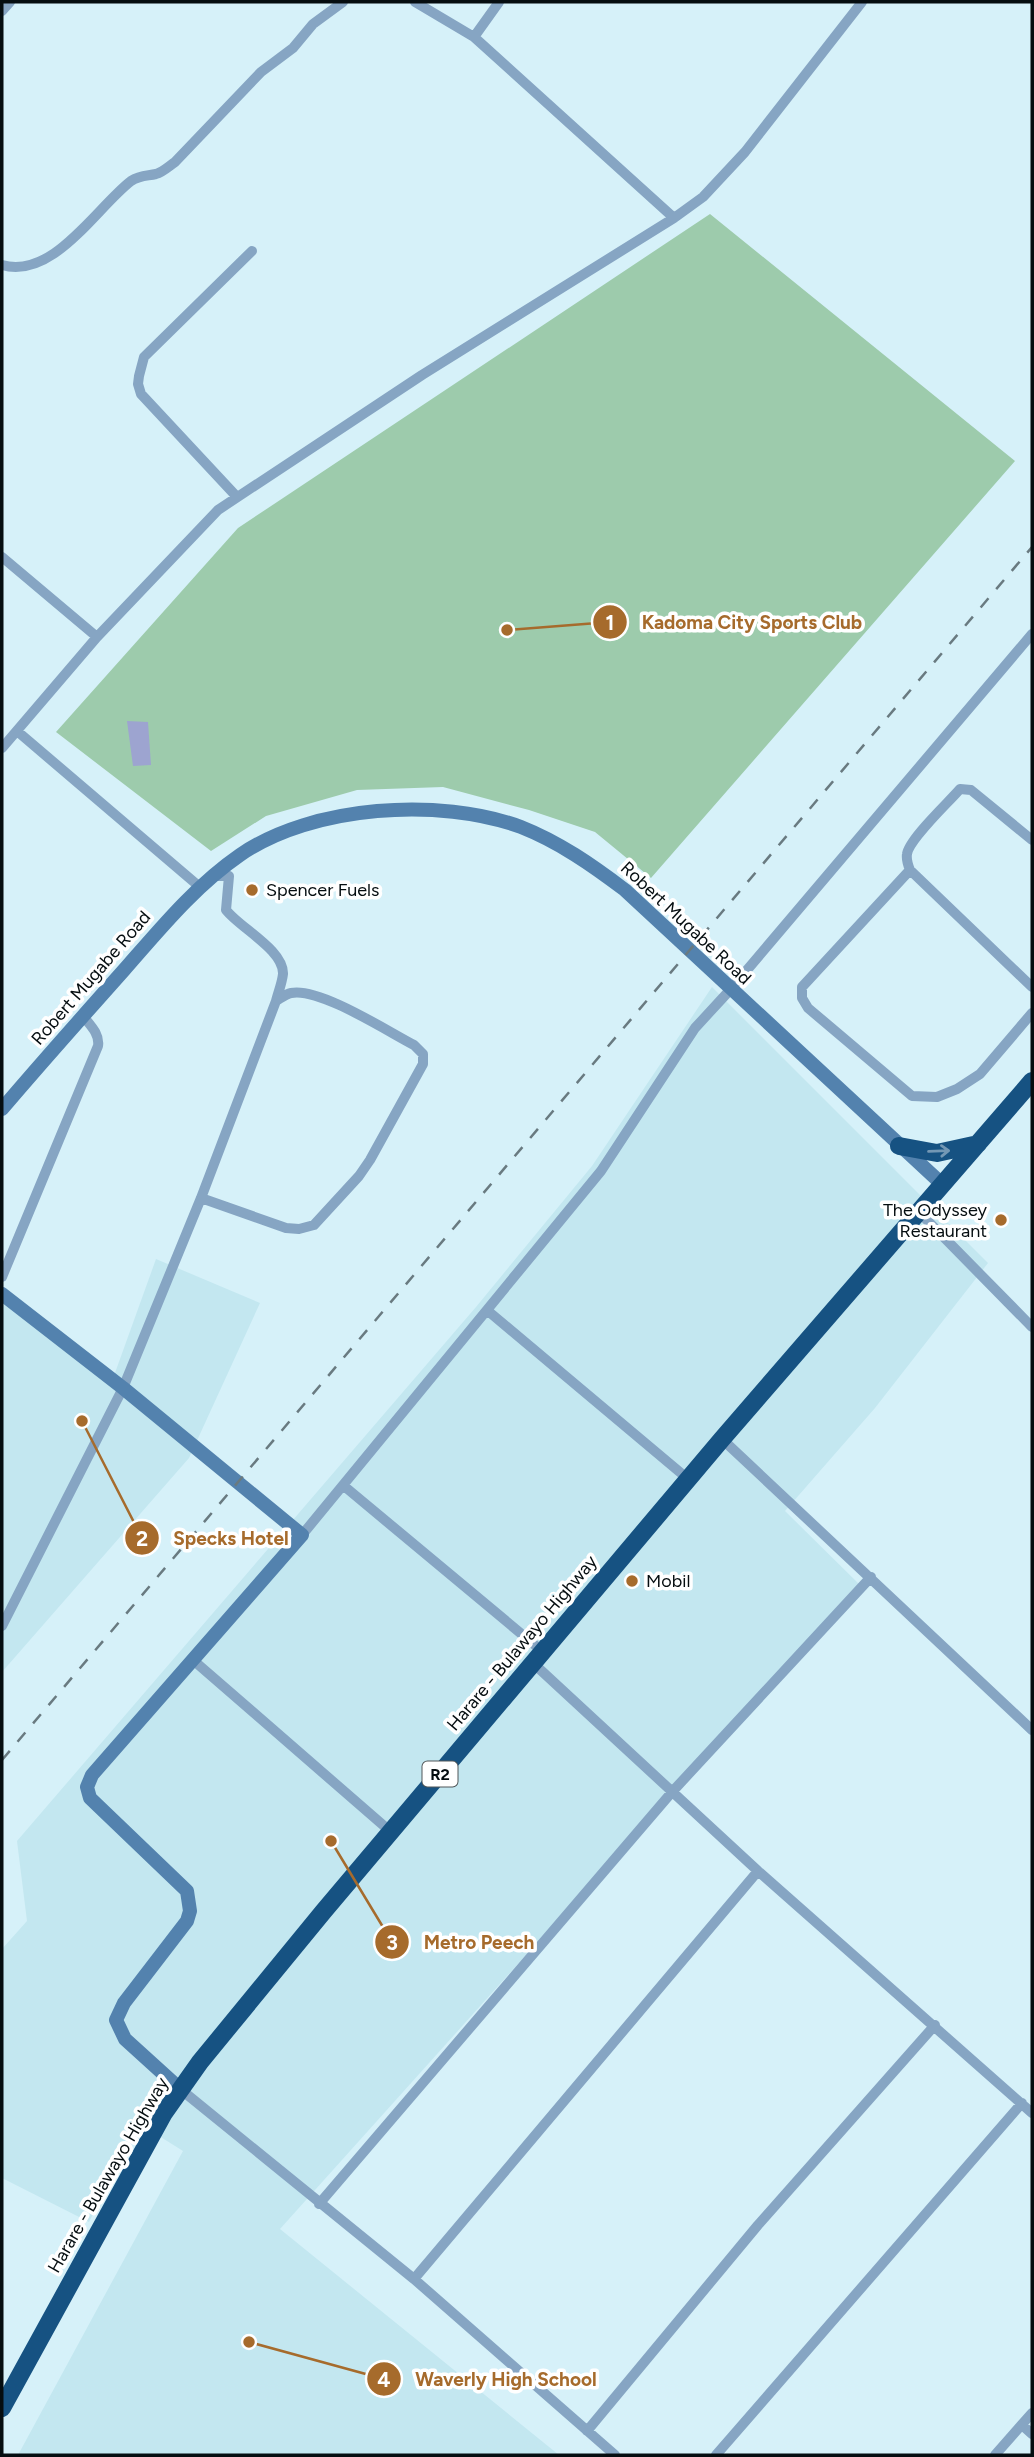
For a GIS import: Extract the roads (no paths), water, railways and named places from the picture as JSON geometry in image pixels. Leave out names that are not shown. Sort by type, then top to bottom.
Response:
[{"type":"highway","name":"Harare - Bulawayo Highway","points":[[2,2407],[180,2088],[688,1479],[1032,1081]]},
{"type":"highway","points":[[899,1146],[937,1153],[978,1144]]},
{"type":"street","points":[[2,11],[10,2]]},
{"type":"street","points":[[2,265],[16,269],[42,260],[76,237],[128,183],[138,176],[159,173],[175,162],[261,72],[293,48],[313,24],[343,2]]},
{"type":"street","points":[[415,2],[474,37],[674,218]]},
{"type":"street","points":[[474,37],[499,2]]},
{"type":"street","points":[[2,748],[97,638],[200,528],[237,496],[703,197],[745,152],[862,2]]},
{"type":"street","points":[[237,496],[141,394],[138,384],[144,357],[252,251]]},
{"type":"street","points":[[2,558],[97,638]]},
{"type":"street","points":[[615,2455],[414,2279],[319,2204],[125,2039],[116,2020],[118,2012],[187,1921],[190,1912],[187,1891],[90,1798],[87,1787],[92,1775],[345,1486],[601,1171],[695,1028],[1032,634]]},
{"type":"street","points":[[17,731],[201,888]]},
{"type":"street","points":[[1032,840],[971,790],[961,789],[929,822],[909,848],[907,863],[910,870],[1032,988]]},
{"type":"street","name":"Robert Mugabe Road","points":[[2,1109],[180,906],[241,854],[303,826],[341,815],[378,810],[452,811],[519,827],[559,844],[598,869],[625,890],[943,1185]]},
{"type":"street","points":[[910,870],[802,987],[802,998],[808,1008],[912,1096],[937,1097],[957,1089],[980,1074],[1032,1013]]},
{"type":"street","points":[[2,1626],[123,1388],[201,1198],[276,1001],[283,973],[281,963],[268,947],[233,919],[226,910],[229,876],[215,876]]},
{"type":"street","points":[[201,1198],[286,1228],[299,1229],[314,1225],[359,1176],[370,1160],[423,1064],[423,1054],[414,1045],[329,1000],[304,993],[290,993],[276,1001]]},
{"type":"street","points":[[2,1277],[98,1046],[97,1035],[83,1016]]},
{"type":"street","points":[[919,1212],[1032,1327]]},
{"type":"street","points":[[2,1294],[123,1388],[302,1535]]},
{"type":"street","points":[[488,1311],[688,1479]]},
{"type":"street","points":[[722,1439],[1032,1730]]},
{"type":"street","points":[[345,1486],[538,1657],[672,1793],[1032,2113]]},
{"type":"street","points":[[319,2204],[672,1793],[871,1577]]},
{"type":"street","points":[[193,1660],[391,1832]]},
{"type":"street","points":[[414,2279],[758,1871]]},
{"type":"street","points":[[587,2431],[758,2225],[935,2025]]},
{"type":"street","points":[[716,2455],[1022,2103]]},
{"type":"street","points":[[995,2455],[1032,2413]]},
{"type":"street","points":[[1022,2425],[1032,2434]]},
{"type":"water","points":[[127,721],[148,722],[151,765],[133,766]]},
{"type":"railway","points":[[2,1760],[1032,547]]},
{"type":"place","name":"Kadoma City Sports Club","points":[[507,630]]},
{"type":"place","name":"Spencer Fuels","points":[[252,890]]},
{"type":"place","name":"The Odyssey Restaurant","points":[[1001,1220]]},
{"type":"place","name":"Specks Hotel","points":[[82,1421]]},
{"type":"place","name":"Mobil","points":[[632,1581]]},
{"type":"place","name":"Metro Peech","points":[[331,1841]]},
{"type":"place","name":"Waverly High School","points":[[249,2342]]}]
